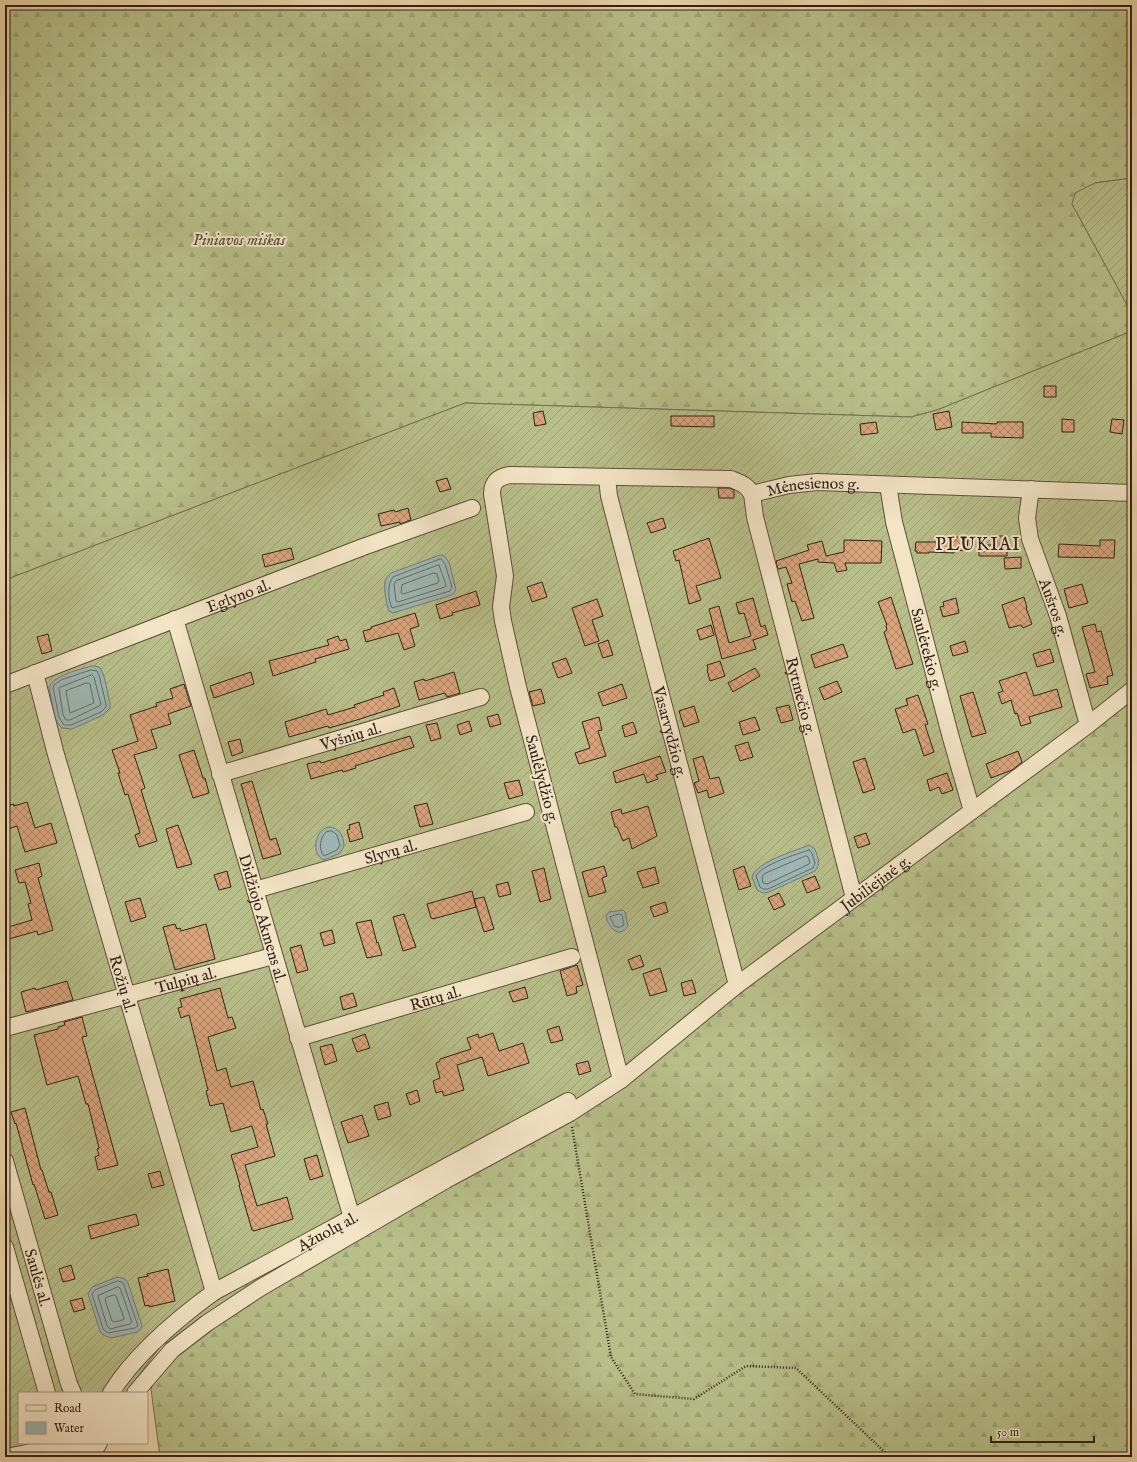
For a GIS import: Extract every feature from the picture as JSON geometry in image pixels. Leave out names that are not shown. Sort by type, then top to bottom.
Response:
[{"type":"street","name":"Mėnesienos g.","points":[[501,477],[510,475],[606,478],[731,479],[748,487],[752,494],[789,485],[817,482],[1132,493]]},
{"type":"street","name":"Saulėlydžio g.","points":[[501,477],[496,480],[492,487],[492,494],[505,576],[501,607],[503,621],[518,687],[621,1080]]},
{"type":"street","name":"Vasarvydžio g.","points":[[606,478],[609,496],[737,985]]},
{"type":"street","name":"Saulėtekio g.","points":[[888,485],[894,522],[951,738],[972,811]]},
{"type":"street","name":"Aušros g.","points":[[1031,489],[1027,518],[1030,540],[1058,616],[1088,725]]},
{"type":"street","name":"Rytmečio g.","points":[[752,494],[755,517],[854,898]]},
{"type":"street","name":"Eglyno al.","points":[[5,685],[363,547],[472,508]]},
{"type":"street","name":"Didžiojo Akmens al.","points":[[175,619],[273,956],[352,1218]]},
{"type":"street","name":"Rožių al.","points":[[35,674],[55,751],[214,1292]]},
{"type":"street","name":"Jubiliejinė g.","points":[[569,1107],[621,1080],[737,985],[1088,725],[1132,690]]},
{"type":"street","name":"Vyšnių al.","points":[[220,774],[481,697]]},
{"type":"street","name":"Slyvų al.","points":[[255,890],[526,812]]},
{"type":"street","name":"Tulpių al.","points":[[5,1028],[273,956]]},
{"type":"street","name":"Rūtų al.","points":[[298,1038],[572,957]]},
{"type":"street","name":"Ąžuolų al.","points":[[112,1392],[148,1346],[192,1308],[214,1292],[352,1218],[569,1107]]},
{"type":"street","points":[[136,1392],[172,1350],[206,1323],[260,1288],[569,1107]]},
{"type":"street","name":"Saulės al.","points":[[5,1161],[73,1392]]},
{"type":"street","points":[[5,1246],[47,1392]]},
{"type":"street","points":[[6,1457],[61,1445],[95,1448]]},
{"type":"path","points":[[569,1107],[611,1357],[635,1394],[694,1398],[746,1366],[796,1368],[890,1457]]},
{"type":"green space","name":"Piniavos miškas","points":[[5,5],[1132,5],[1132,178],[1095,183],[1072,204],[1132,314],[1132,331],[937,410],[911,417],[465,403],[5,580]]},
{"type":"green space","points":[[1132,178],[1132,314],[1072,204],[1075,193],[1095,183]]},
{"type":"green space","points":[[1132,331],[1132,697],[595,1103],[252,1279],[204,1308],[168,1337],[126,1392],[18,1392],[18,1444],[96,1444],[93,1457],[5,1457],[5,580],[465,403],[911,417],[937,410]]},
{"type":"green space","points":[[1132,697],[1132,1457],[160,1457],[151,1389],[168,1337],[204,1308],[252,1279]]},
{"type":"water","points":[[443,555],[449,562],[456,590],[452,595],[393,613],[389,611],[386,601],[385,588],[385,581],[388,576],[391,573]]},
{"type":"water","points":[[91,666],[96,666],[102,671],[110,708],[103,715],[72,729],[62,728],[55,718],[49,687],[61,676]]},
{"type":"water","points":[[329,827],[333,827],[340,833],[344,846],[340,853],[324,860],[317,853],[316,842],[320,832]]},
{"type":"water","points":[[809,845],[814,848],[818,857],[818,866],[815,871],[769,892],[763,893],[757,890],[752,877],[755,872],[768,862]]},
{"type":"water","points":[[623,910],[625,912],[628,926],[625,930],[618,932],[611,928],[606,916],[609,912]]},
{"type":"water","points":[[117,1277],[125,1279],[128,1283],[142,1326],[138,1332],[111,1338],[103,1335],[100,1331],[88,1294],[92,1287]]},
{"type":"building","points":[[1044,386],[1056,386],[1056,397],[1044,397]]},
{"type":"building","points":[[543,411],[546,424],[535,426],[533,413]]},
{"type":"building","points":[[949,411],[952,427],[936,430],[933,414]]},
{"type":"building","points":[[671,416],[714,416],[714,427],[671,426]]},
{"type":"building","points":[[1062,419],[1074,420],[1074,432],[1062,432]]},
{"type":"building","points":[[1112,419],[1124,420],[1122,434],[1110,432]]},
{"type":"building","points":[[876,422],[878,433],[861,435],[860,424]]},
{"type":"building","points":[[962,422],[997,424],[997,422],[1023,422],[1023,438],[991,437],[991,433],[962,433]]},
{"type":"building","points":[[447,478],[451,489],[440,492],[436,481]]},
{"type":"building","points":[[718,488],[729,488],[734,490],[734,498],[719,498]]},
{"type":"building","points":[[408,508],[411,520],[400,524],[400,522],[381,526],[378,514],[394,510],[395,512]]},
{"type":"building","points":[[663,518],[666,528],[651,533],[647,523]]},
{"type":"building","points":[[946,536],[968,538],[967,551],[955,550],[954,553],[917,553],[917,551],[915,551],[916,542],[945,542]]},
{"type":"building","points":[[996,536],[1007,536],[1007,556],[979,556],[979,545],[996,545]]},
{"type":"building","points":[[709,538],[721,578],[696,586],[701,600],[689,604],[679,560],[676,561],[673,551]]},
{"type":"building","points":[[844,540],[882,541],[881,563],[845,563],[847,570],[837,572],[834,563],[818,562],[818,559],[799,564],[814,618],[802,621],[795,601],[792,602],[787,584],[792,583],[786,567],[778,569],[776,561],[809,550],[807,545],[822,541],[826,556],[844,552]]},
{"type":"building","points":[[1100,540],[1115,540],[1114,558],[1058,557],[1059,544],[1100,546]]},
{"type":"building","points":[[291,548],[294,559],[265,567],[262,555]]},
{"type":"building","points":[[1021,557],[1021,568],[1005,569],[1004,558]]},
{"type":"building","points":[[542,582],[547,597],[532,602],[527,587]]},
{"type":"building","points":[[1082,584],[1088,603],[1069,608],[1064,589]]},
{"type":"building","points":[[476,591],[480,605],[452,613],[453,615],[440,619],[436,605]]},
{"type":"building","points":[[891,597],[913,664],[896,669],[884,632],[887,630],[887,625],[878,602]]},
{"type":"building","points":[[1024,597],[1026,608],[1032,624],[1023,628],[1021,625],[1009,628],[1002,605]]},
{"type":"building","points":[[753,598],[761,627],[765,625],[768,635],[753,640],[756,649],[722,659],[709,609],[719,606],[729,643],[751,636],[744,613],[739,614],[736,603]]},
{"type":"building","points":[[956,598],[959,613],[943,617],[940,607],[944,606],[943,602]]},
{"type":"building","points":[[597,599],[603,616],[592,620],[599,641],[585,646],[572,608]]},
{"type":"building","points":[[415,613],[419,626],[410,629],[415,646],[404,650],[398,633],[366,642],[363,631]]},
{"type":"building","points":[[1095,624],[1097,632],[1101,631],[1113,675],[1107,677],[1108,684],[1090,688],[1086,674],[1095,672],[1082,627]]},
{"type":"building","points":[[711,625],[714,635],[700,640],[697,630]]},
{"type":"building","points":[[48,634],[52,651],[42,654],[37,637]]},
{"type":"building","points":[[338,636],[340,641],[346,639],[349,649],[315,659],[316,662],[273,676],[269,661],[329,645],[327,640]]},
{"type":"building","points":[[608,640],[613,655],[603,658],[598,644]]},
{"type":"building","points":[[965,641],[968,652],[953,656],[950,646]]},
{"type":"building","points":[[843,644],[848,657],[815,668],[811,655]]},
{"type":"building","points":[[1050,649],[1054,662],[1037,667],[1033,654]]},
{"type":"building","points":[[566,658],[572,673],[558,678],[552,663]]},
{"type":"building","points":[[720,661],[725,676],[710,681],[707,665]]},
{"type":"building","points":[[755,668],[760,676],[733,692],[728,683]]},
{"type":"building","points":[[251,672],[254,684],[214,698],[210,686]]},
{"type":"building","points":[[454,672],[460,693],[447,697],[445,693],[419,700],[414,682],[424,679],[425,681]]},
{"type":"building","points":[[1026,672],[1034,696],[1057,689],[1062,707],[1029,717],[1031,723],[1021,726],[1017,713],[1015,714],[1011,700],[1002,704],[998,693],[1003,691],[999,681]]},
{"type":"building","points":[[837,681],[842,692],[824,700],[819,688]]},
{"type":"building","points":[[184,684],[191,706],[168,714],[171,724],[151,730],[157,748],[134,755],[145,788],[141,790],[157,841],[139,847],[135,835],[140,833],[128,794],[125,795],[118,773],[120,773],[112,750],[138,741],[130,715],[157,706],[156,703],[173,698],[170,689]]},
{"type":"building","points":[[622,684],[627,698],[603,706],[598,693]]},
{"type":"building","points":[[394,688],[400,706],[329,728],[328,726],[289,737],[285,722],[326,709],[328,715],[355,707],[354,705],[384,695],[383,692]]},
{"type":"building","points":[[541,689],[545,703],[533,706],[529,692]]},
{"type":"building","points":[[973,692],[986,733],[972,737],[960,696]]},
{"type":"building","points":[[918,695],[928,724],[925,725],[934,752],[924,756],[915,729],[903,733],[895,709],[908,705],[906,699]]},
{"type":"building","points":[[789,705],[793,720],[781,723],[776,708]]},
{"type":"building","points":[[694,706],[699,722],[684,727],[679,711]]},
{"type":"building","points":[[498,714],[501,724],[490,727],[487,717]]},
{"type":"building","points":[[599,717],[602,730],[598,731],[606,756],[579,764],[575,753],[590,748],[582,722]]},
{"type":"building","points":[[755,717],[760,730],[743,735],[739,722]]},
{"type":"building","points":[[469,721],[472,731],[460,735],[457,725]]},
{"type":"building","points":[[633,722],[637,733],[625,737],[622,726]]},
{"type":"building","points":[[437,723],[441,738],[431,741],[426,725]]},
{"type":"building","points":[[410,736],[414,747],[355,766],[356,768],[343,772],[342,770],[311,779],[307,764],[320,761],[321,763]]},
{"type":"building","points":[[240,739],[243,752],[232,756],[228,742]]},
{"type":"building","points":[[748,742],[753,757],[740,761],[735,746]]},
{"type":"building","points":[[194,750],[209,793],[193,798],[179,755]]},
{"type":"building","points":[[1018,751],[1022,762],[1012,770],[991,778],[986,764]]},
{"type":"building","points":[[660,756],[666,772],[656,775],[658,779],[647,783],[644,774],[616,783],[613,772]]},
{"type":"building","points":[[703,756],[710,779],[719,777],[724,793],[709,798],[707,790],[698,793],[694,783],[699,781],[693,759]]},
{"type":"building","points":[[865,758],[875,789],[863,793],[853,762]]},
{"type":"building","points":[[947,773],[953,790],[942,794],[939,787],[930,791],[927,780]]},
{"type":"building","points":[[519,780],[523,795],[509,799],[504,783]]},
{"type":"building","points":[[252,781],[270,840],[276,838],[281,854],[263,859],[241,784]]},
{"type":"building","points":[[27,802],[35,828],[51,823],[57,843],[25,852],[17,826],[8,829],[5,818],[5,806],[14,804],[14,806]]},
{"type":"building","points":[[427,803],[433,824],[420,827],[414,806]]},
{"type":"building","points":[[648,806],[657,836],[632,849],[629,838],[623,841],[617,827],[615,827],[611,812],[621,809],[622,814]]},
{"type":"building","points":[[359,822],[363,838],[350,842],[347,830],[350,829],[349,825]]},
{"type":"building","points":[[178,825],[192,864],[177,868],[166,829]]},
{"type":"building","points":[[866,833],[870,844],[858,848],[854,837]]},
{"type":"building","points":[[39,863],[42,876],[38,878],[53,930],[38,935],[37,931],[9,939],[5,928],[32,920],[28,904],[31,903],[25,882],[19,883],[15,870]]},
{"type":"building","points":[[604,866],[607,876],[602,878],[606,892],[589,897],[582,872]]},
{"type":"building","points":[[744,866],[751,886],[739,890],[733,870]]},
{"type":"building","points":[[655,867],[659,883],[643,888],[637,872]]},
{"type":"building","points":[[544,868],[551,899],[540,902],[532,871]]},
{"type":"building","points":[[227,871],[231,887],[219,890],[214,875]]},
{"type":"building","points":[[815,876],[820,888],[807,893],[802,881]]},
{"type":"building","points":[[508,882],[511,894],[499,897],[496,885]]},
{"type":"building","points":[[472,891],[476,907],[433,919],[431,918],[427,904]]},
{"type":"building","points":[[779,893],[785,905],[774,910],[768,898]]},
{"type":"building","points":[[484,897],[494,929],[484,932],[474,899]]},
{"type":"building","points":[[140,898],[146,917],[131,922],[125,902]]},
{"type":"building","points":[[665,902],[668,912],[654,917],[650,907]]},
{"type":"building","points":[[404,914],[416,947],[403,951],[393,917]]},
{"type":"building","points":[[371,920],[382,955],[367,958],[356,923]]},
{"type":"building","points":[[175,924],[177,929],[180,928],[181,931],[206,924],[215,959],[175,970],[163,927]]},
{"type":"building","points":[[332,930],[335,943],[324,946],[320,933]]},
{"type":"building","points":[[301,945],[308,970],[297,973],[290,948]]},
{"type":"building","points":[[640,955],[644,966],[632,970],[628,960]]},
{"type":"building","points":[[577,965],[583,985],[576,987],[577,993],[567,996],[560,971]]},
{"type":"building","points":[[660,968],[667,991],[650,996],[643,974]]},
{"type":"building","points":[[692,980],[696,993],[684,996],[681,983]]},
{"type":"building","points":[[67,981],[73,1000],[26,1012],[21,992],[35,988],[36,990]]},
{"type":"building","points":[[525,987],[528,998],[513,1002],[509,992]]},
{"type":"building","points":[[220,988],[228,1018],[232,1017],[236,1028],[208,1037],[217,1071],[226,1068],[231,1087],[253,1081],[261,1110],[263,1109],[268,1124],[266,1124],[275,1156],[245,1165],[257,1206],[287,1197],[293,1219],[254,1231],[252,1230],[231,1155],[258,1147],[252,1126],[231,1132],[223,1103],[210,1106],[206,1091],[208,1090],[189,1015],[181,1018],[178,1008],[182,1007],[180,999]]},
{"type":"building","points":[[353,993],[357,1006],[343,1010],[340,997]]},
{"type":"building","points":[[82,1017],[87,1036],[82,1037],[118,1165],[98,1170],[95,1157],[99,1155],[97,1149],[99,1148],[88,1104],[86,1104],[78,1076],[47,1085],[34,1035],[58,1029],[58,1027],[65,1025],[64,1022]]},
{"type":"building","points":[[559,1026],[563,1040],[551,1043],[547,1030]]},
{"type":"building","points":[[493,1033],[499,1051],[523,1043],[529,1063],[488,1076],[482,1057],[457,1065],[464,1090],[444,1096],[442,1091],[436,1093],[433,1081],[440,1078],[436,1063],[440,1061],[440,1059],[471,1049],[467,1038],[478,1034],[479,1038]]},
{"type":"building","points":[[365,1034],[370,1048],[357,1052],[352,1039]]},
{"type":"building","points":[[332,1044],[337,1061],[325,1065],[320,1047]]},
{"type":"building","points":[[588,1061],[591,1071],[579,1075],[576,1064]]},
{"type":"building","points":[[417,1090],[420,1101],[410,1105],[406,1094]]},
{"type":"building","points":[[388,1102],[391,1116],[378,1120],[374,1106]]},
{"type":"building","points":[[25,1108],[41,1170],[49,1192],[51,1192],[58,1215],[45,1219],[34,1184],[33,1185],[16,1123],[15,1124],[11,1112]]},
{"type":"building","points":[[362,1115],[369,1136],[348,1143],[341,1122]]},
{"type":"building","points":[[317,1155],[323,1176],[310,1180],[304,1159]]},
{"type":"building","points":[[160,1171],[164,1185],[152,1188],[148,1174]]},
{"type":"building","points":[[136,1214],[139,1225],[91,1239],[88,1226]]},
{"type":"building","points":[[71,1265],[75,1279],[63,1282],[59,1269]]},
{"type":"building","points":[[168,1269],[175,1301],[149,1307],[149,1305],[145,1306],[138,1278],[148,1276],[147,1274]]},
{"type":"building","points":[[82,1298],[85,1309],[74,1312],[70,1301]]},
{"type":"district","name":"PLUKIAI","points":[[978,544]]}]
